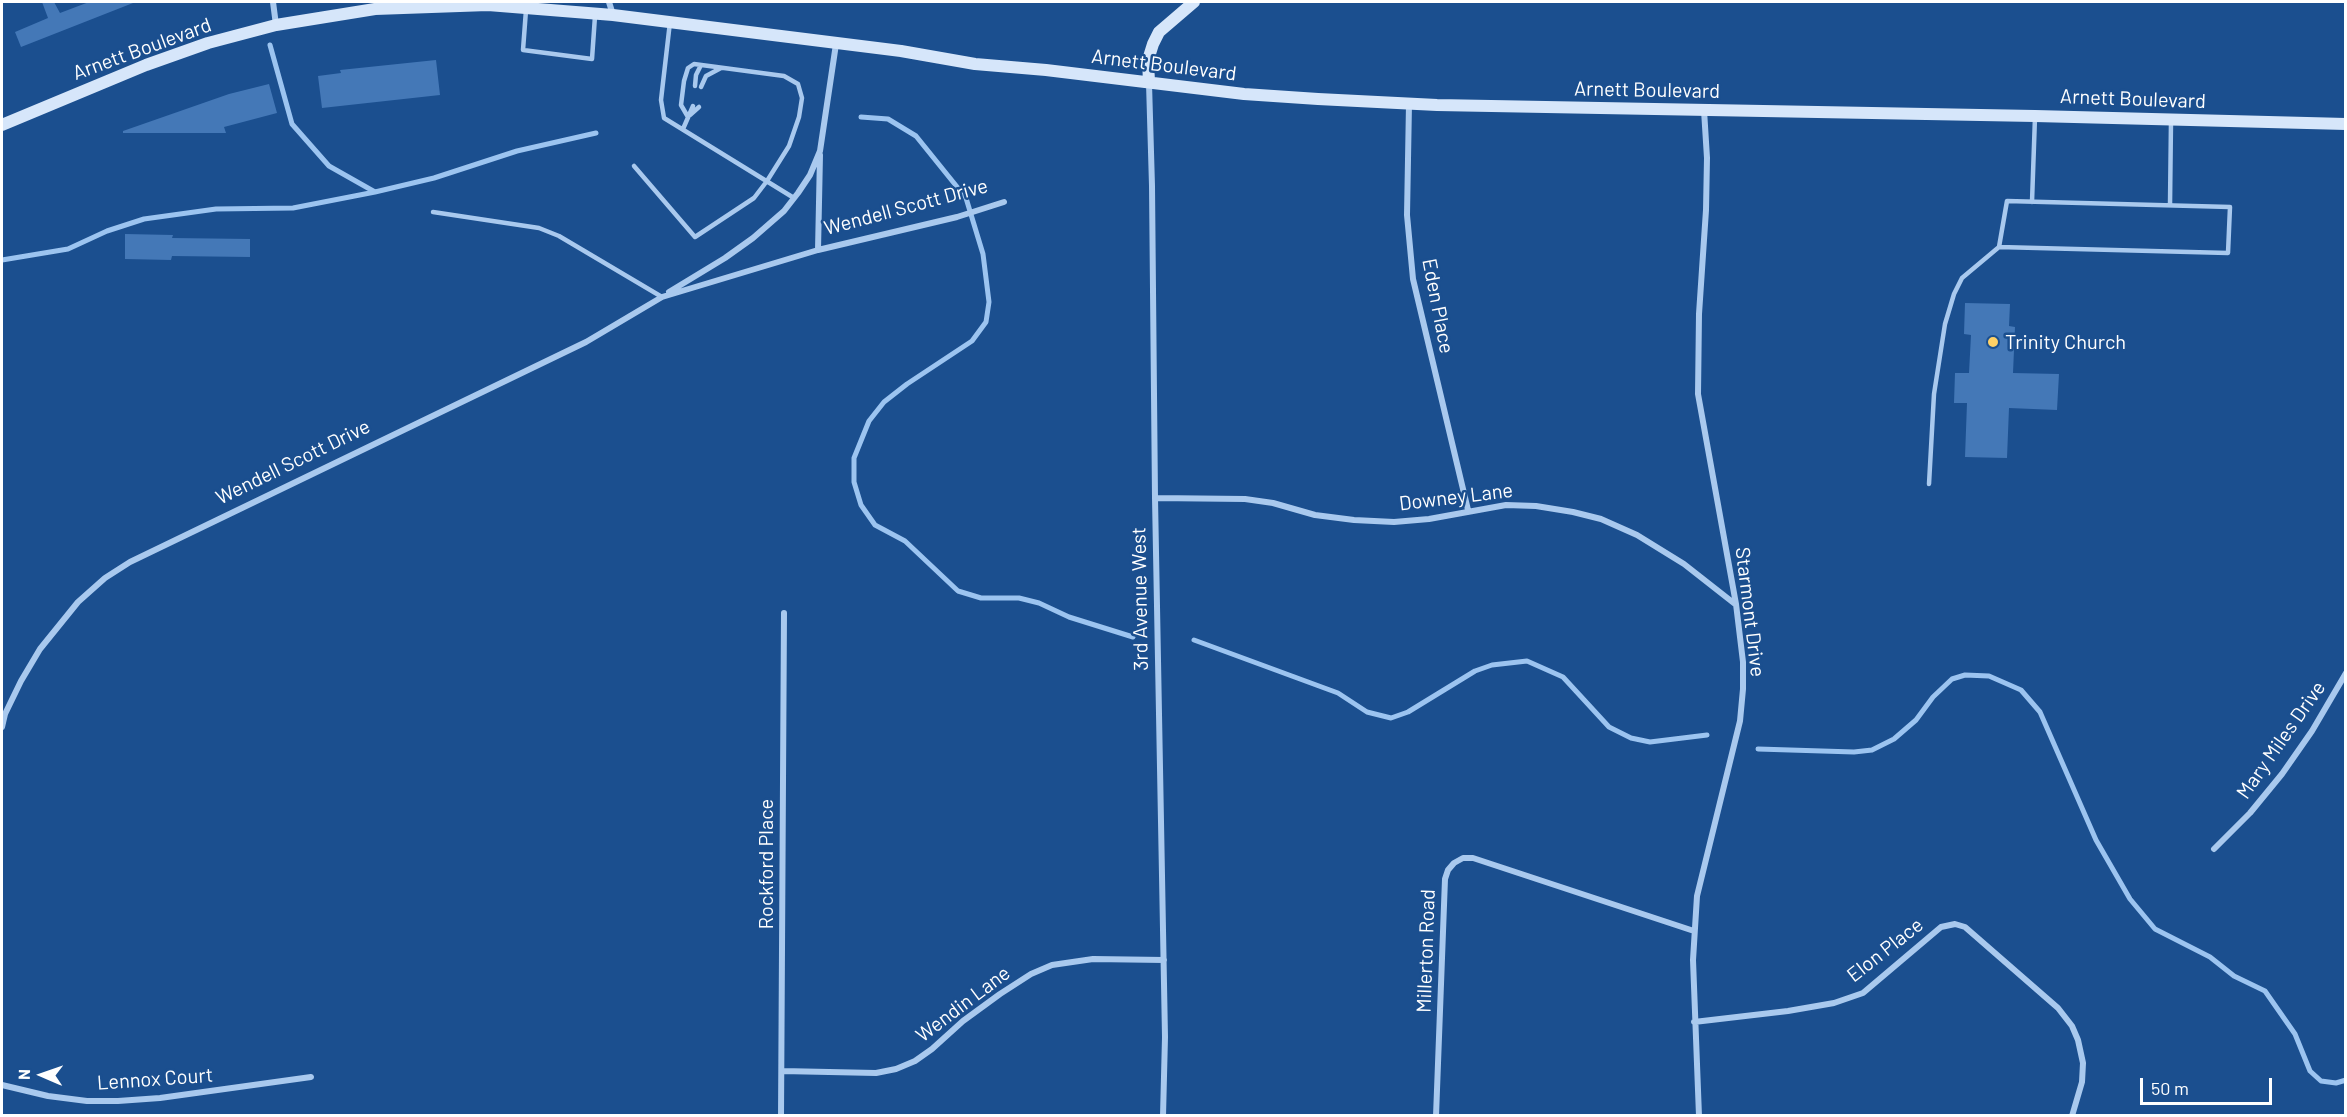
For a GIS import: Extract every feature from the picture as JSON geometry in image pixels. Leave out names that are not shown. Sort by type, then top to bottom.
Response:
[{"type":"main road","points":[[1149,82],[1148,60],[1159,32],[1194,2]]},
{"type":"main road","name":"Arnett Boulevard","points":[[2,125],[146,64],[208,43],[276,25],[375,9],[455,3],[533,6],[613,15],[901,51],[975,64],[1244,94],[1409,104],[2346,124]]},
{"type":"street","points":[[273,2],[276,25]]},
{"type":"street","points":[[609,2],[613,15]]},
{"type":"street","name":"Wendell Scott Drive","points":[[818,250],[820,151],[836,44]]},
{"type":"street","name":"3rd Avenue West","points":[[1149,82],[1164,960],[1163,1116]]},
{"type":"street","name":"Eden Place","points":[[1409,104],[1407,215],[1413,279],[1468,510]]},
{"type":"street","name":"Starmont Drive","points":[[1699,1116],[1694,1022],[1694,931],[1697,896],[1740,721],[1743,662],[1736,604],[1698,394],[1699,314],[1706,210],[1707,158],[1704,110]]},
{"type":"street","name":"Wendell Scott Drive","points":[[2,727],[5,714],[21,681],[40,650],[78,602],[113,572],[586,342],[662,297],[725,258],[753,238],[784,211],[810,175],[820,151]]},
{"type":"street","name":"Wendell Scott Drive","points":[[662,297],[818,250],[957,217],[1004,202]]},
{"type":"street","name":"Downey Lane","points":[[1155,498],[1245,498],[1273,502],[1315,515],[1384,521],[1429,519],[1468,510],[1506,506],[1536,506],[1601,519],[1637,535],[1664,551],[1736,604]]},
{"type":"street","name":"Rockford Place","points":[[781,1116],[784,613]]},
{"type":"street","name":"Mary Miles Drive","points":[[2214,849],[2250,813],[2282,774],[2312,731],[2346,673]]},
{"type":"street","name":"Millerton Road","points":[[1436,1116],[1445,879],[1454,863],[1463,858],[1473,858],[1694,931]]},
{"type":"street","name":"Elon Place","points":[[1694,1022],[1788,1011],[1834,1003],[1863,993],[1941,927],[1955,924],[1965,927],[2058,1008],[2072,1026],[2083,1063],[2082,1082],[2072,1116]]},
{"type":"street","name":"Wendin Lane","points":[[782,1071],[876,1073],[896,1069],[915,1061],[932,1049],[1000,993],[1031,974],[1052,965],[1093,959],[1164,960]]},
{"type":"street","name":"Lennox Court","points":[[2,1085],[48,1096],[87,1101],[118,1101],[184,1095],[311,1077]]},
{"type":"lane","points":[[533,6],[523,50],[592,59],[595,13]]},
{"type":"lane","points":[[670,22],[662,100],[664,118],[794,198]]},
{"type":"lane","points":[[634,166],[695,237],[754,198],[767,182],[789,146],[799,117],[802,98],[798,84],[784,76],[694,64],[688,68],[681,105],[688,117]]},
{"type":"lane","points":[[695,86],[696,75],[701,65]]},
{"type":"lane","points":[[701,87],[706,76],[721,69]]},
{"type":"lane","points":[[683,129],[693,106]]},
{"type":"lane","points":[[688,117],[699,107]]},
{"type":"lane","points":[[2032,202],[2035,116]]},
{"type":"lane","points":[[2170,205],[2171,120]]},
{"type":"lane","points":[[1929,484],[1934,394],[1939,355],[1954,294],[1962,278],[1999,247],[2007,201],[2230,207],[2228,253],[1999,247]]},
{"type":"lane","points":[[434,212],[539,228],[559,236],[662,297]]},
{"type":"building","points":[[42,2],[54,2],[60,13],[89,2],[133,3],[21,47],[15,32],[48,18]]},
{"type":"building","points":[[436,60],[440,95],[322,108],[318,76],[341,73],[340,70]]},
{"type":"building","points":[[269,84],[277,113],[224,127],[226,133],[123,133],[123,131],[229,94]]},
{"type":"building","points":[[125,234],[173,235],[172,238],[250,239],[250,257],[172,256],[171,260],[125,259]]},
{"type":"building","points":[[1965,303],[2010,304],[2009,326],[2015,327],[2013,373],[2059,374],[2057,410],[2009,408],[2007,458],[1965,457],[1967,403],[1954,403],[1955,373],[1969,373],[1971,335],[1964,334]]},
{"type":"waterway","points":[[270,45],[292,124],[329,166],[375,192]]},
{"type":"waterway","points":[[861,117],[888,119],[916,136],[966,198],[983,254],[989,302],[986,322],[972,341],[907,384],[884,402],[869,421],[854,458],[854,482],[861,505],[875,525],[905,541],[958,591],[981,598],[1019,598],[1039,603],[1069,617],[1133,637]]},
{"type":"waterway","points":[[2,260],[68,249],[107,231],[144,219],[216,209],[293,208],[375,192],[434,178],[517,151],[596,133]]},
{"type":"waterway","points":[[1194,640],[1338,693],[1367,712],[1391,718],[1408,712],[1475,671],[1492,665],[1527,661],[1563,677],[1609,727],[1631,738],[1650,742],[1707,735]]},
{"type":"waterway","points":[[1758,749],[1854,752],[1872,750],[1894,739],[1916,720],[1933,697],[1952,679],[1965,675],[1989,676],[2021,690],[2040,712],[2096,840],[2130,899],[2155,929],[2210,957],[2234,976],[2265,991],[2295,1034],[2310,1071],[2321,1081],[2336,1083],[2346,1080]]},
{"type":"place","name":"Trinity Church","points":[[1993,342]]}]
